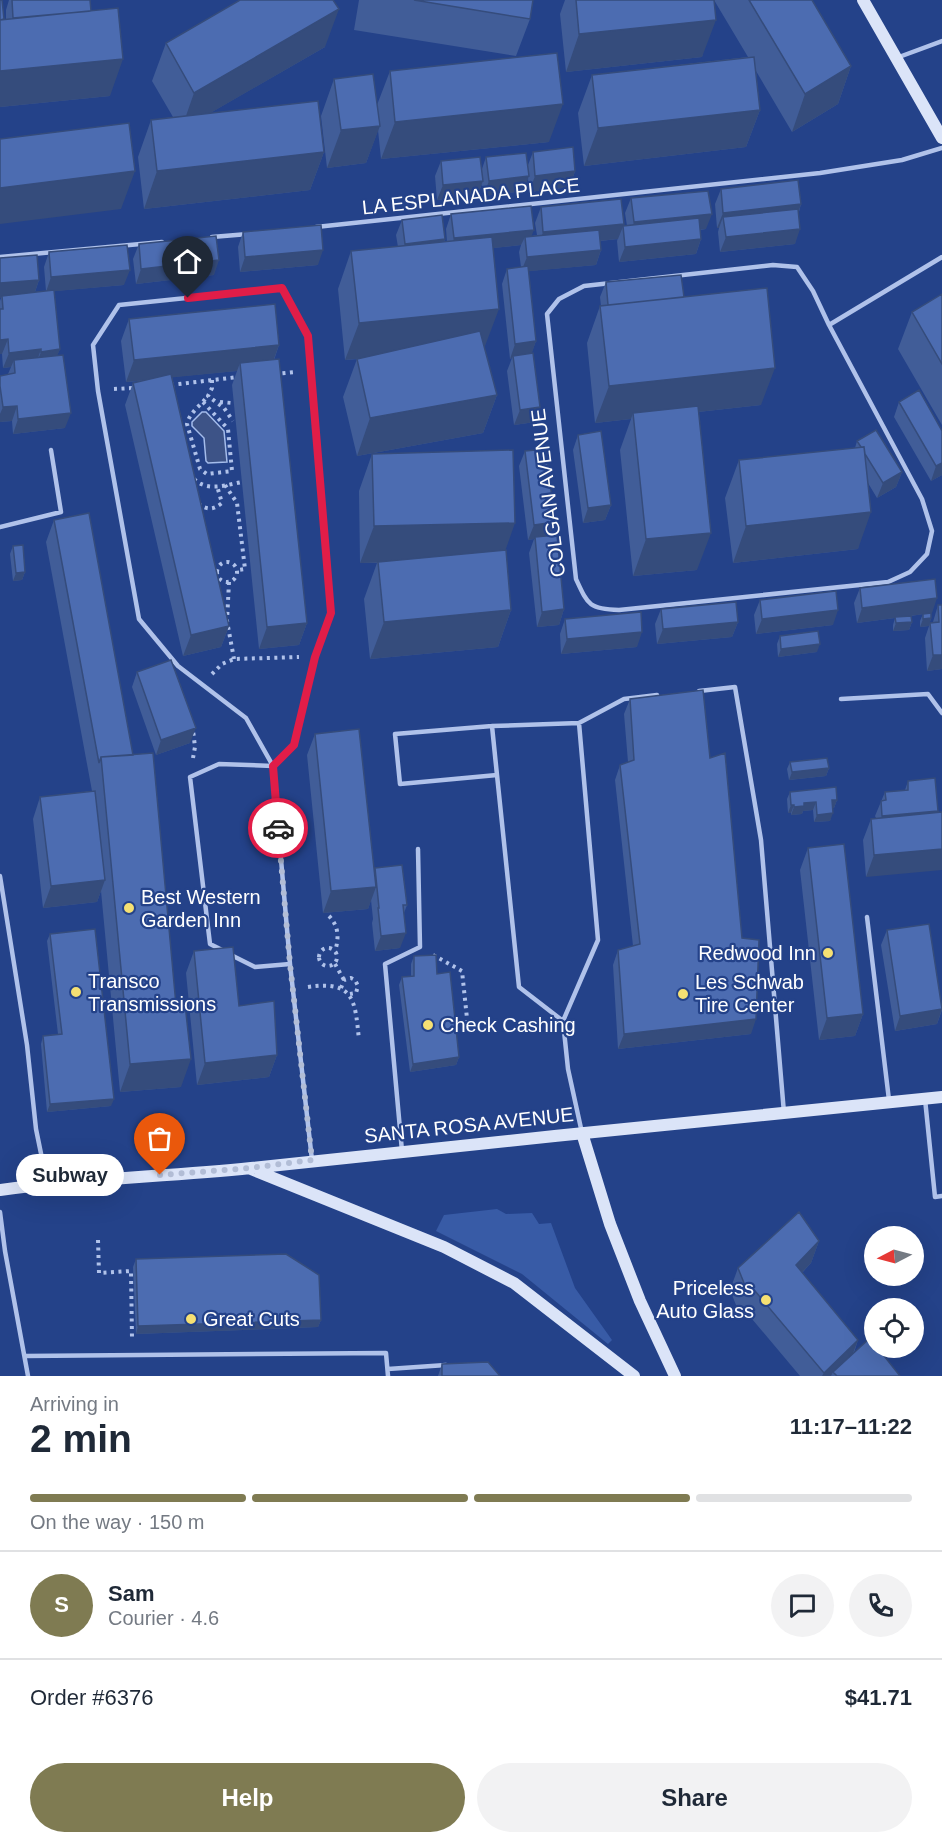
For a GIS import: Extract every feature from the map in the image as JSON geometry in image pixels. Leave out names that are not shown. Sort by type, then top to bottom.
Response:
[{"type":"main road","points":[[863,0],[942,138]]},
{"type":"main road","name":"SANTA ROSA AVENUE","points":[[0,1190],[47,1183],[250,1168],[942,1097]]},
{"type":"main road","points":[[582,1133],[610,1224],[640,1301],[675,1376]]},
{"type":"main road","points":[[250,1168],[444,1247],[514,1283],[634,1376]]},
{"type":"lane","points":[[896,58],[942,41]]},
{"type":"lane","name":"LA ESPLANADA PLACE","points":[[306,228],[820,173],[902,160],[942,148]]},
{"type":"lane","points":[[200,238],[259,232]]},
{"type":"lane","points":[[0,257],[165,241]]},
{"type":"lane","points":[[829,325],[942,256]]},
{"type":"lane","name":"COLGAN AVENUE","points":[[773,265],[797,267],[813,291],[829,325],[922,499],[932,531],[927,554],[910,572],[888,582],[619,610],[600,610],[587,602],[576,579],[548,314],[559,298],[584,286],[773,265]]},
{"type":"lane","points":[[290,964],[255,967],[210,944],[190,777],[219,764],[273,766],[294,745],[315,657],[331,613],[308,336],[282,288],[118,305],[93,345],[98,391],[139,619],[178,666],[246,718],[273,766],[290,964],[292,989],[312,1160]]},
{"type":"lane","points":[[0,527],[61,512],[51,450]]},
{"type":"lane","points":[[691,692],[735,687],[761,840],[784,1113]]},
{"type":"lane","points":[[496,775],[399,784],[395,735],[492,726],[579,723],[624,699],[668,694]]},
{"type":"lane","points":[[841,699],[928,694],[942,713]]},
{"type":"lane","points":[[579,723],[598,940],[563,1021],[568,1069],[582,1133]]},
{"type":"lane","points":[[492,726],[519,987],[563,1021]]},
{"type":"lane","points":[[402,1151],[385,964],[420,947],[418,849]]},
{"type":"lane","points":[[0,876],[27,1045],[36,1130],[47,1183]]},
{"type":"lane","points":[[867,917],[890,1103]]},
{"type":"lane","points":[[925,1099],[935,1197],[942,1196]]},
{"type":"lane","points":[[0,1212],[28,1376]]},
{"type":"lane","points":[[24,1356],[386,1353],[388,1376]]},
{"type":"lane","points":[[388,1369],[451,1365]]},
{"type":"path","points":[[267,375],[311,371]]},
{"type":"path","points":[[172,396],[170,385],[245,377]]},
{"type":"path","points":[[203,402],[228,429],[232,471],[207,474],[200,469],[187,424],[188,419],[208,396],[212,388],[212,380]]},
{"type":"path","points":[[98,391],[136,387]]},
{"type":"path","points":[[208,396],[216,401],[234,421]]},
{"type":"path","points":[[216,401],[232,403]]},
{"type":"path","points":[[188,471],[192,479],[209,487],[242,482]]},
{"type":"path","points":[[225,485],[237,503],[245,570],[238,570],[231,562],[224,562],[219,566],[218,577],[222,581],[229,582],[235,579],[238,570]]},
{"type":"path","points":[[196,503],[206,509],[215,509],[222,503],[217,486]]},
{"type":"path","points":[[229,582],[227,621],[234,659]]},
{"type":"path","points":[[209,676],[222,664],[234,659],[315,657]]},
{"type":"path","points":[[190,777],[195,747],[193,727]]},
{"type":"path","points":[[329,916],[334,921],[339,939],[335,951],[338,959],[335,964],[324,965],[320,958],[321,952],[326,949],[335,951]]},
{"type":"path","points":[[420,947],[462,971],[468,1028]]},
{"type":"path","points":[[335,964],[344,980],[341,988]]},
{"type":"path","points":[[344,980],[351,978],[358,986],[356,993],[350,994]]},
{"type":"path","points":[[292,989],[321,985],[341,988],[350,994],[356,1013],[359,1040]]},
{"type":"path","points":[[98,1240],[99,1273],[131,1271],[132,1340]]},
{"type":"shaded area","points":[[202,412],[206,412],[224,431],[227,462],[208,463],[206,461],[204,438],[192,426],[192,422]]},
{"type":"shaded area","points":[[497,1209],[506,1214],[532,1213],[539,1224],[551,1223],[575,1288],[612,1340],[608,1344],[522,1274],[436,1231],[444,1215]]},
{"type":"building","points":[[0,0],[2,0],[4,19],[0,20]]},
{"type":"building","points":[[12,0],[90,0],[91,11],[13,18]]},
{"type":"building","points":[[240,0],[333,0],[339,9],[194,93],[166,43]]},
{"type":"building","points":[[414,0],[533,0],[530,19]]},
{"type":"building","points":[[576,0],[714,0],[716,20],[579,34]]},
{"type":"building","points":[[749,0],[812,0],[851,66],[805,94]]},
{"type":"building","points":[[118,8],[123,59],[0,71],[0,20]]},
{"type":"building","points":[[557,53],[563,104],[395,122],[390,71]]},
{"type":"building","points":[[754,57],[760,110],[598,128],[592,75]]},
{"type":"building","points":[[373,74],[380,126],[341,130],[334,79]]},
{"type":"building","points":[[318,101],[324,152],[157,171],[151,120]]},
{"type":"building","points":[[129,123],[135,171],[0,188],[0,139]]},
{"type":"building","points":[[573,147],[575,171],[535,176],[533,152]]},
{"type":"building","points":[[526,153],[529,176],[489,181],[486,157]]},
{"type":"building","points":[[480,157],[483,181],[443,185],[441,161]]},
{"type":"building","points":[[798,180],[801,204],[723,213],[721,189]]},
{"type":"building","points":[[708,191],[712,214],[634,222],[631,198]]},
{"type":"building","points":[[621,199],[624,224],[543,232],[541,207]]},
{"type":"building","points":[[531,206],[534,230],[454,238],[451,214]]},
{"type":"building","points":[[798,209],[800,229],[726,237],[723,217]]},
{"type":"building","points":[[442,215],[445,239],[405,244],[402,220]]},
{"type":"building","points":[[699,218],[701,239],[625,247],[623,226]]},
{"type":"building","points":[[321,225],[323,250],[245,257],[243,232]]},
{"type":"building","points":[[599,230],[601,250],[527,257],[525,237]]},
{"type":"building","points":[[216,236],[219,260],[141,269],[139,244]]},
{"type":"building","points":[[492,237],[499,309],[359,323],[351,251]]},
{"type":"building","points":[[127,245],[130,270],[51,277],[49,252]]},
{"type":"building","points":[[37,255],[39,280],[0,283],[0,258]]},
{"type":"building","points":[[528,266],[536,341],[515,344],[507,269]]},
{"type":"building","points":[[681,275],[684,297],[608,305],[606,282]]},
{"type":"building","points":[[767,288],[775,368],[609,386],[600,306]]},
{"type":"building","points":[[54,290],[60,349],[9,353],[8,339],[0,340],[2,296]]},
{"type":"building","points":[[942,294],[942,364],[912,312]]},
{"type":"building","points":[[275,304],[279,345],[134,360],[129,319]]},
{"type":"building","points":[[480,331],[497,395],[370,418],[357,359]]},
{"type":"building","points":[[533,353],[540,407],[520,410],[513,356]]},
{"type":"building","points":[[63,355],[71,413],[18,419],[17,406],[3,407],[0,376],[15,373],[14,360]]},
{"type":"building","points":[[279,359],[307,623],[267,627],[240,363]]},
{"type":"building","points":[[171,374],[229,626],[191,635],[133,383]]},
{"type":"building","points":[[919,390],[942,431],[942,463],[936,466],[899,402]]},
{"type":"building","points":[[698,406],[711,533],[646,539],[633,413]]},
{"type":"building","points":[[876,430],[902,472],[883,483],[865,454],[864,447],[861,447],[857,441]]},
{"type":"building","points":[[601,431],[611,505],[588,508],[578,435]]},
{"type":"building","points":[[864,447],[871,512],[746,526],[739,460]]},
{"type":"building","points":[[546,449],[555,522],[534,525],[525,451]]},
{"type":"building","points":[[513,450],[515,523],[374,526],[372,454]]},
{"type":"building","points":[[89,513],[133,755],[101,757],[99,763],[54,520]]},
{"type":"building","points":[[557,535],[564,609],[542,612],[535,537]]},
{"type":"building","points":[[23,545],[25,572],[16,573],[13,546]]},
{"type":"building","points":[[506,550],[511,610],[384,622],[378,562]]},
{"type":"building","points":[[935,579],[937,598],[862,608],[860,588]]},
{"type":"building","points":[[836,591],[838,610],[762,619],[760,600]]},
{"type":"building","points":[[736,602],[738,622],[663,629],[661,609]]},
{"type":"building","points":[[938,605],[942,605],[942,655],[933,655],[930,623],[939,622]]},
{"type":"building","points":[[641,612],[642,632],[567,639],[565,619]]},
{"type":"building","points":[[931,613],[931,618],[923,619],[923,614]]},
{"type":"building","points":[[911,616],[912,622],[896,623],[895,617]]},
{"type":"building","points":[[818,631],[820,644],[781,649],[780,636]]},
{"type":"building","points":[[171,660],[196,728],[161,740],[137,672]]},
{"type":"building","points":[[703,690],[710,758],[725,753],[742,938],[759,940],[756,1019],[624,1034],[618,950],[640,944],[620,765],[634,760],[630,699]]},
{"type":"building","points":[[359,729],[376,887],[331,891],[315,734]]},
{"type":"building","name":"Best Western Garden Inn","points":[[153,753],[176,1005],[185,1004],[191,1059],[130,1064],[101,757]]},
{"type":"building","points":[[827,758],[829,768],[792,772],[790,762]]},
{"type":"building","points":[[935,778],[938,811],[882,816],[881,801],[886,800],[885,792],[908,790],[908,781]]},
{"type":"building","points":[[836,787],[837,800],[832,800],[833,813],[817,815],[816,802],[804,803],[804,806],[791,805],[790,792]]},
{"type":"building","points":[[95,791],[105,880],[51,886],[40,797]]},
{"type":"building","points":[[942,812],[942,849],[874,855],[871,819]]},
{"type":"building","name":"Redwood Inn","points":[[844,844],[863,1014],[827,1018],[808,848]]},
{"type":"building","points":[[402,865],[407,905],[403,905],[406,933],[381,936],[375,868]]},
{"type":"building","points":[[929,924],[942,1009],[900,1016],[887,930]]},
{"type":"building","name":"Transco Transmissions","points":[[95,929],[114,1099],[50,1104],[43,1036],[62,1034],[50,934]]},
{"type":"building","name":"Best Western Garden Inn","points":[[233,947],[239,1006],[274,1001],[277,1055],[205,1063],[194,951]]},
{"type":"building","name":"Check Cashing","points":[[436,955],[437,974],[450,972],[459,1057],[413,1064],[402,977],[414,976],[414,956]]},
{"type":"building","points":[[799,1212],[819,1241],[796,1265],[858,1340],[824,1373],[755,1291],[746,1288],[738,1268]]},
{"type":"building","points":[[286,1254],[319,1275],[321,1320],[138,1326],[136,1259]]},
{"type":"building","points":[[864,1344],[864,1358],[886,1358],[900,1376],[837,1376],[833,1372]]},
{"type":"building","points":[[488,1362],[500,1376],[442,1376],[442,1364]]},
{"type":"way so far","points":[[160,1175],[250,1168],[312,1160],[304,1105],[278,828]]},
{"type":"place","name":"Best Western Garden Inn","points":[[129,908]]},
{"type":"place","name":"Redwood Inn","points":[[828,953]]},
{"type":"place","name":"Transco Transmissions","points":[[76,992]]},
{"type":"place","name":"Les Schwab Tire Center","points":[[683,994]]},
{"type":"place","name":"Check Cashing","points":[[428,1025]]},
{"type":"place","name":"Subway","points":[[160,1175]]},
{"type":"place","name":"Priceless Auto Glass","points":[[766,1300]]},
{"type":"place","name":"Great Cuts","points":[[191,1319]]},
{"type":"route","points":[[188,298],[282,288],[308,336],[331,613],[315,657],[294,745],[273,766],[278,828]]}]
